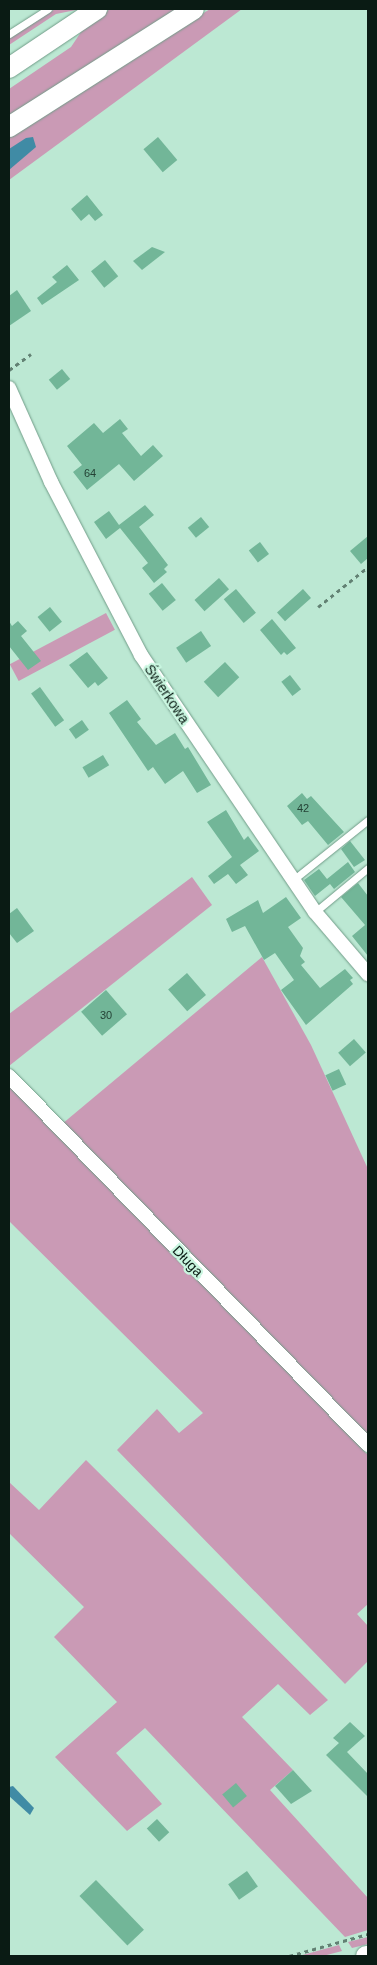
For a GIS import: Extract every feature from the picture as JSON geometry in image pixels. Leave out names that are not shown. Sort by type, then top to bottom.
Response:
[{"type":"street","points":[[9,68],[97,9]]},
{"type":"street","points":[[9,127],[194,9]]},
{"type":"street","name":"Świerkowa","points":[[9,388],[51,482],[141,655],[315,912],[368,974]]},
{"type":"street","name":"Długa","points":[[9,1076],[368,1445]]},
{"type":"lane","points":[[9,34],[48,9]]},
{"type":"lane","points":[[293,880],[368,820]]},
{"type":"lane","points":[[315,912],[368,868]]},
{"type":"path","points":[[9,370],[31,354]]},
{"type":"path","points":[[318,607],[368,567]]},
{"type":"path","points":[[289,1956],[368,1934]]},
{"type":"shaded area","points":[[55,9],[81,9],[56,14],[9,45],[9,39]]},
{"type":"shaded area","points":[[110,9],[178,9],[9,116],[9,89],[71,47],[85,26]]},
{"type":"shaded area","points":[[210,9],[242,9],[9,180],[9,136]]},
{"type":"shaded area","points":[[106,613],[115,630],[19,681],[10,664]]},
{"type":"shaded area","points":[[192,877],[212,905],[9,1066],[9,1014]]},
{"type":"shaded area","points":[[262,957],[311,1045],[368,1169],[368,1438],[62,1124]]},
{"type":"shaded area","points":[[9,1082],[368,1455],[368,1604],[357,1614],[368,1626],[368,1661],[345,1684],[117,1450],[157,1409],[179,1433],[203,1413],[9,1221]]},
{"type":"shaded area","points":[[86,1460],[328,1700],[310,1715],[278,1684],[242,1717],[293,1770],[270,1790],[368,1898],[368,1930],[345,1937],[145,1728],[116,1753],[162,1804],[127,1831],[55,1757],[117,1702],[54,1637],[84,1607],[9,1533],[9,1482],[39,1510]]},
{"type":"shaded area","points":[[368,1937],[368,1944],[352,1948],[348,1942]]},
{"type":"shaded area","points":[[339,1945],[342,1951],[323,1956],[299,1956]]},
{"type":"water","points":[[33,137],[36,147],[9,170],[9,149],[26,138]]},
{"type":"water","points":[[13,1786],[34,1808],[30,1815],[9,1796],[9,1787]]},
{"type":"building","points":[[158,137],[177,160],[163,172],[143,149]]},
{"type":"building","points":[[87,195],[103,215],[95,221],[89,214],[81,221],[71,209]]},
{"type":"building","points":[[152,247],[165,252],[142,270],[133,261]]},
{"type":"building","points":[[105,260],[118,276],[104,288],[91,271]]},
{"type":"building","points":[[67,265],[79,280],[42,305],[37,298],[57,282],[52,277]]},
{"type":"building","points":[[17,290],[31,311],[9,326],[9,296]]},
{"type":"building","points":[[62,369],[70,379],[57,390],[49,380]]},
{"type":"building","points":[[120,419],[128,429],[122,433],[141,456],[153,445],[163,456],[134,481],[119,464],[87,490],[73,472],[82,465],[67,446],[94,423],[103,433]]},
{"type":"building","points":[[145,505],[154,515],[139,527],[168,565],[164,569],[167,572],[154,583],[142,568],[148,563],[120,528],[106,539],[94,522],[109,511],[119,525]]},
{"type":"building","points":[[201,517],[209,527],[196,538],[188,528]]},
{"type":"building","points":[[368,536],[368,558],[361,564],[350,551]]},
{"type":"building","points":[[260,542],[269,554],[258,562],[249,550]]},
{"type":"building","points":[[219,578],[229,589],[205,611],[194,600]]},
{"type":"building","points":[[162,583],[176,600],[163,611],[149,594]]},
{"type":"building","points":[[236,589],[256,613],[244,623],[224,599]]},
{"type":"building","points":[[303,589],[311,598],[285,621],[277,612]]},
{"type":"building","points":[[50,607],[62,622],[50,632],[38,617]]},
{"type":"building","points":[[272,619],[296,648],[287,655],[284,652],[281,655],[260,630]]},
{"type":"building","points":[[9,621],[12,626],[18,621],[27,631],[21,636],[41,661],[28,670],[9,646]]},
{"type":"building","points":[[201,631],[211,646],[186,663],[176,648]]},
{"type":"building","points":[[87,652],[108,678],[98,686],[95,682],[88,688],[69,665]]},
{"type":"building","points":[[225,662],[239,677],[218,697],[204,682]]},
{"type":"building","points":[[290,675],[301,689],[292,696],[281,682]]},
{"type":"building","points":[[40,687],[64,720],[55,727],[31,693]]},
{"type":"building","points":[[127,700],[141,719],[137,722],[156,745],[175,733],[185,749],[188,747],[211,785],[197,793],[183,771],[165,784],[153,767],[148,771],[109,713]]},
{"type":"building","points":[[82,720],[89,730],[76,739],[69,729]]},
{"type":"building","points":[[103,755],[109,765],[89,778],[82,767]]},
{"type":"building","points":[[302,793],[307,799],[311,796],[344,832],[328,845],[308,821],[302,825],[287,806]]},
{"type":"building","points":[[226,810],[244,840],[248,836],[259,851],[240,865],[248,875],[236,884],[228,874],[214,884],[208,876],[232,857],[207,822]]},
{"type":"building","points":[[350,841],[365,860],[354,867],[341,849]]},
{"type":"building","points":[[348,862],[355,872],[334,889],[330,884],[315,896],[304,880],[319,869],[327,879]]},
{"type":"building","points":[[358,883],[368,896],[368,956],[352,936],[365,925],[341,897]]},
{"type":"building","points":[[286,897],[301,918],[288,927],[303,948],[300,956],[305,962],[301,965],[320,988],[345,969],[353,978],[350,980],[353,984],[306,1025],[281,990],[294,980],[275,953],[264,960],[245,926],[232,932],[226,919],[258,900],[263,913]]},
{"type":"building","points":[[17,908],[34,931],[17,943],[9,933],[9,914]]},
{"type":"building","points":[[187,973],[206,995],[187,1011],[168,989]]},
{"type":"building","points":[[106,990],[127,1014],[102,1036],[81,1012]]},
{"type":"building","points":[[354,1039],[366,1053],[350,1066],[338,1053]]},
{"type":"building","points":[[339,1069],[346,1084],[333,1091],[325,1075]]},
{"type":"building","points":[[350,1722],[365,1736],[347,1752],[368,1774],[368,1797],[326,1755],[339,1743],[333,1738]]},
{"type":"building","points":[[293,1770],[312,1791],[291,1804],[275,1786]]},
{"type":"building","points":[[236,1783],[247,1796],[233,1808],[222,1795]]},
{"type":"building","points":[[157,1819],[169,1832],[159,1842],[147,1829]]},
{"type":"building","points":[[247,1871],[258,1887],[239,1900],[228,1884]]},
{"type":"building","points":[[96,1880],[144,1930],[127,1946],[79,1896]]}]
